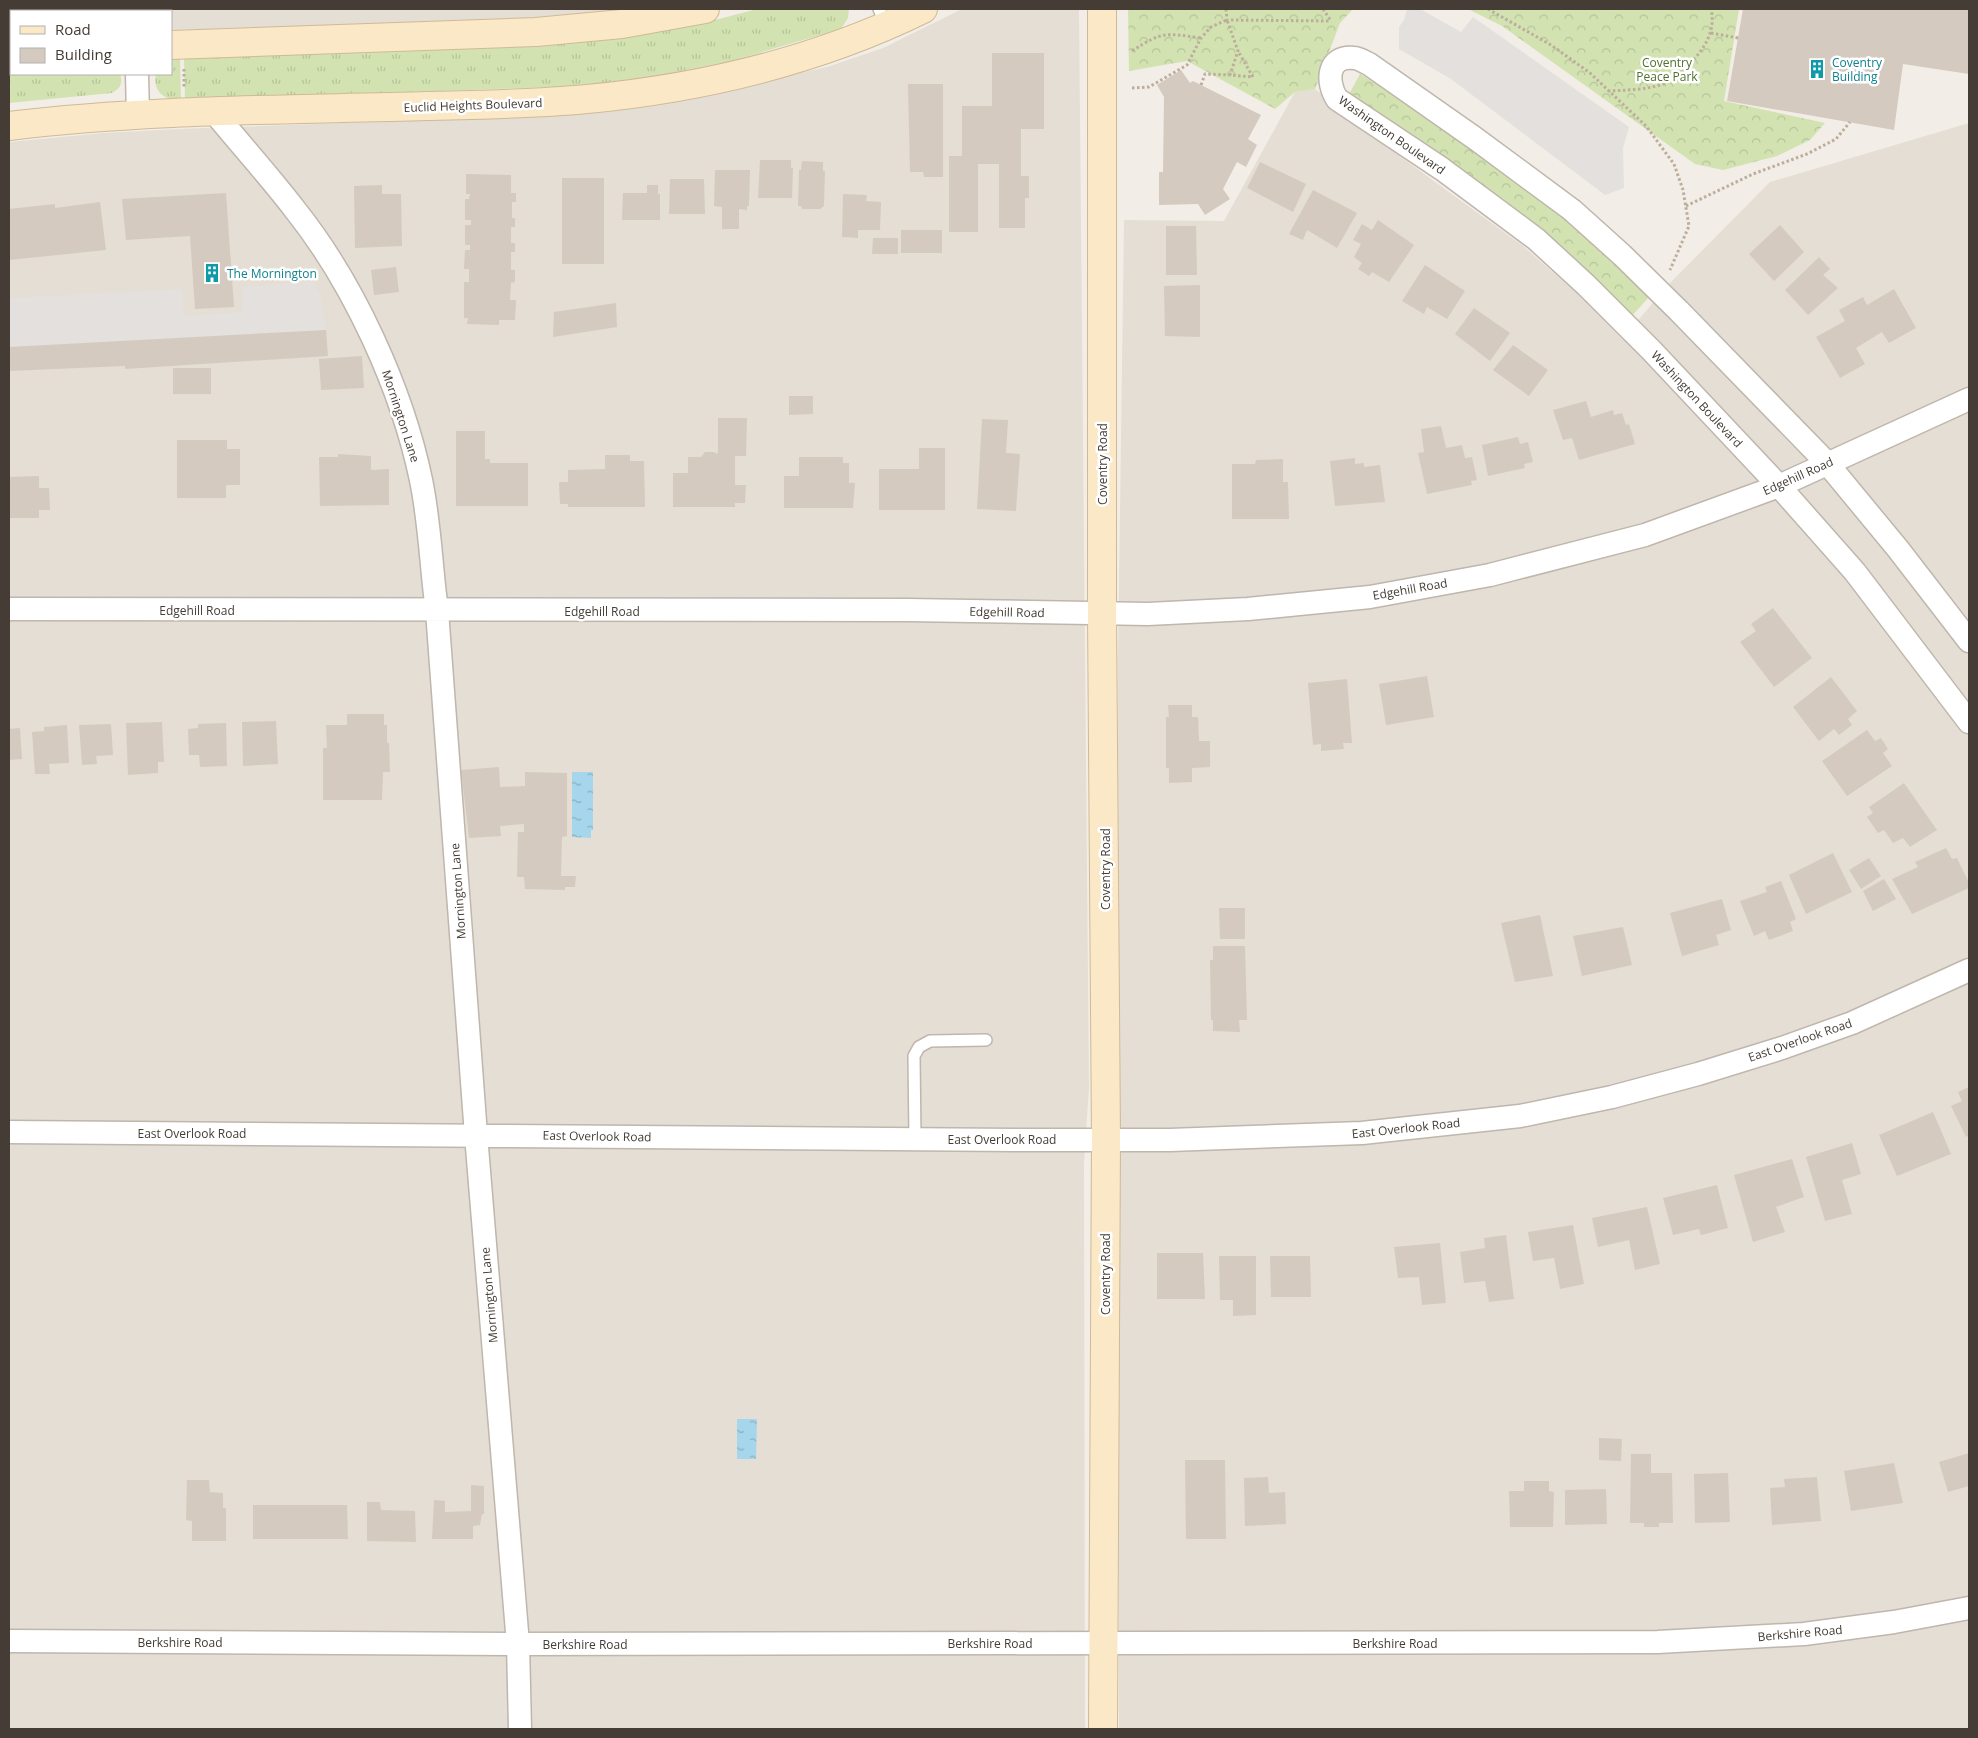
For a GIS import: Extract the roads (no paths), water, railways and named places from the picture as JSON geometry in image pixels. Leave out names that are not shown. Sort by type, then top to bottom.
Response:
[{"type":"street","points":[[177,54],[536,32],[622,24],[705,9]]},
{"type":"street","name":"Euclid Heights Boulevard","points":[[9,126],[38,122],[214,112],[499,105],[608,97],[672,87],[765,68],[831,49],[883,18],[923,9]]},
{"type":"street","name":"Coventry Road","points":[[1102,9],[1102,614],[1106,1139],[1103,1729]]},
{"type":"street","name":"Washington Boulevard","points":[[1969,641],[1898,548],[1827,464],[1622,255],[1572,210],[1476,138],[1369,64],[1356,58],[1345,58],[1338,61],[1329,79],[1337,99],[1442,169],[1536,239],[1586,285],[1639,338],[1779,486],[1855,572],[1969,722]]},
{"type":"street","points":[[137,75],[138,116]]},
{"type":"street","name":"Mornington Lane","points":[[214,112],[297,212],[338,273],[378,351],[411,439],[421,480],[437,611],[476,1135],[518,1644],[520,1729]]},
{"type":"street","name":"Edgehill Road","points":[[9,609],[437,611],[908,610],[1148,614],[1248,609],[1370,597],[1490,575],[1645,534],[1779,486],[1969,399]]},
{"type":"street","name":"East Overlook Road","points":[[9,1132],[1170,1140],[1362,1133],[1520,1116],[1612,1097],[1698,1074],[1782,1048],[1852,1023],[1969,970]]},
{"type":"street","name":"Berkshire Road","points":[[9,1641],[518,1644],[1538,1643],[1687,1641],[1815,1632],[1894,1622],[1969,1608]]},
{"type":"lane","points":[[915,1139],[914,1056],[919,1047],[930,1041],[986,1040]]},
{"type":"water","points":[[572,772],[593,772],[593,830],[591,830],[591,838],[572,837]]},
{"type":"water","points":[[737,1419],[757,1419],[756,1459],[737,1459]]},
{"type":"place","name":"Coventry Building","points":[[1817,69]]},
{"type":"place","name":"The Mornington","points":[[212,273]]},
{"type":"park label","name":"Coventry Peace Park","points":[[1667,69]]}]
